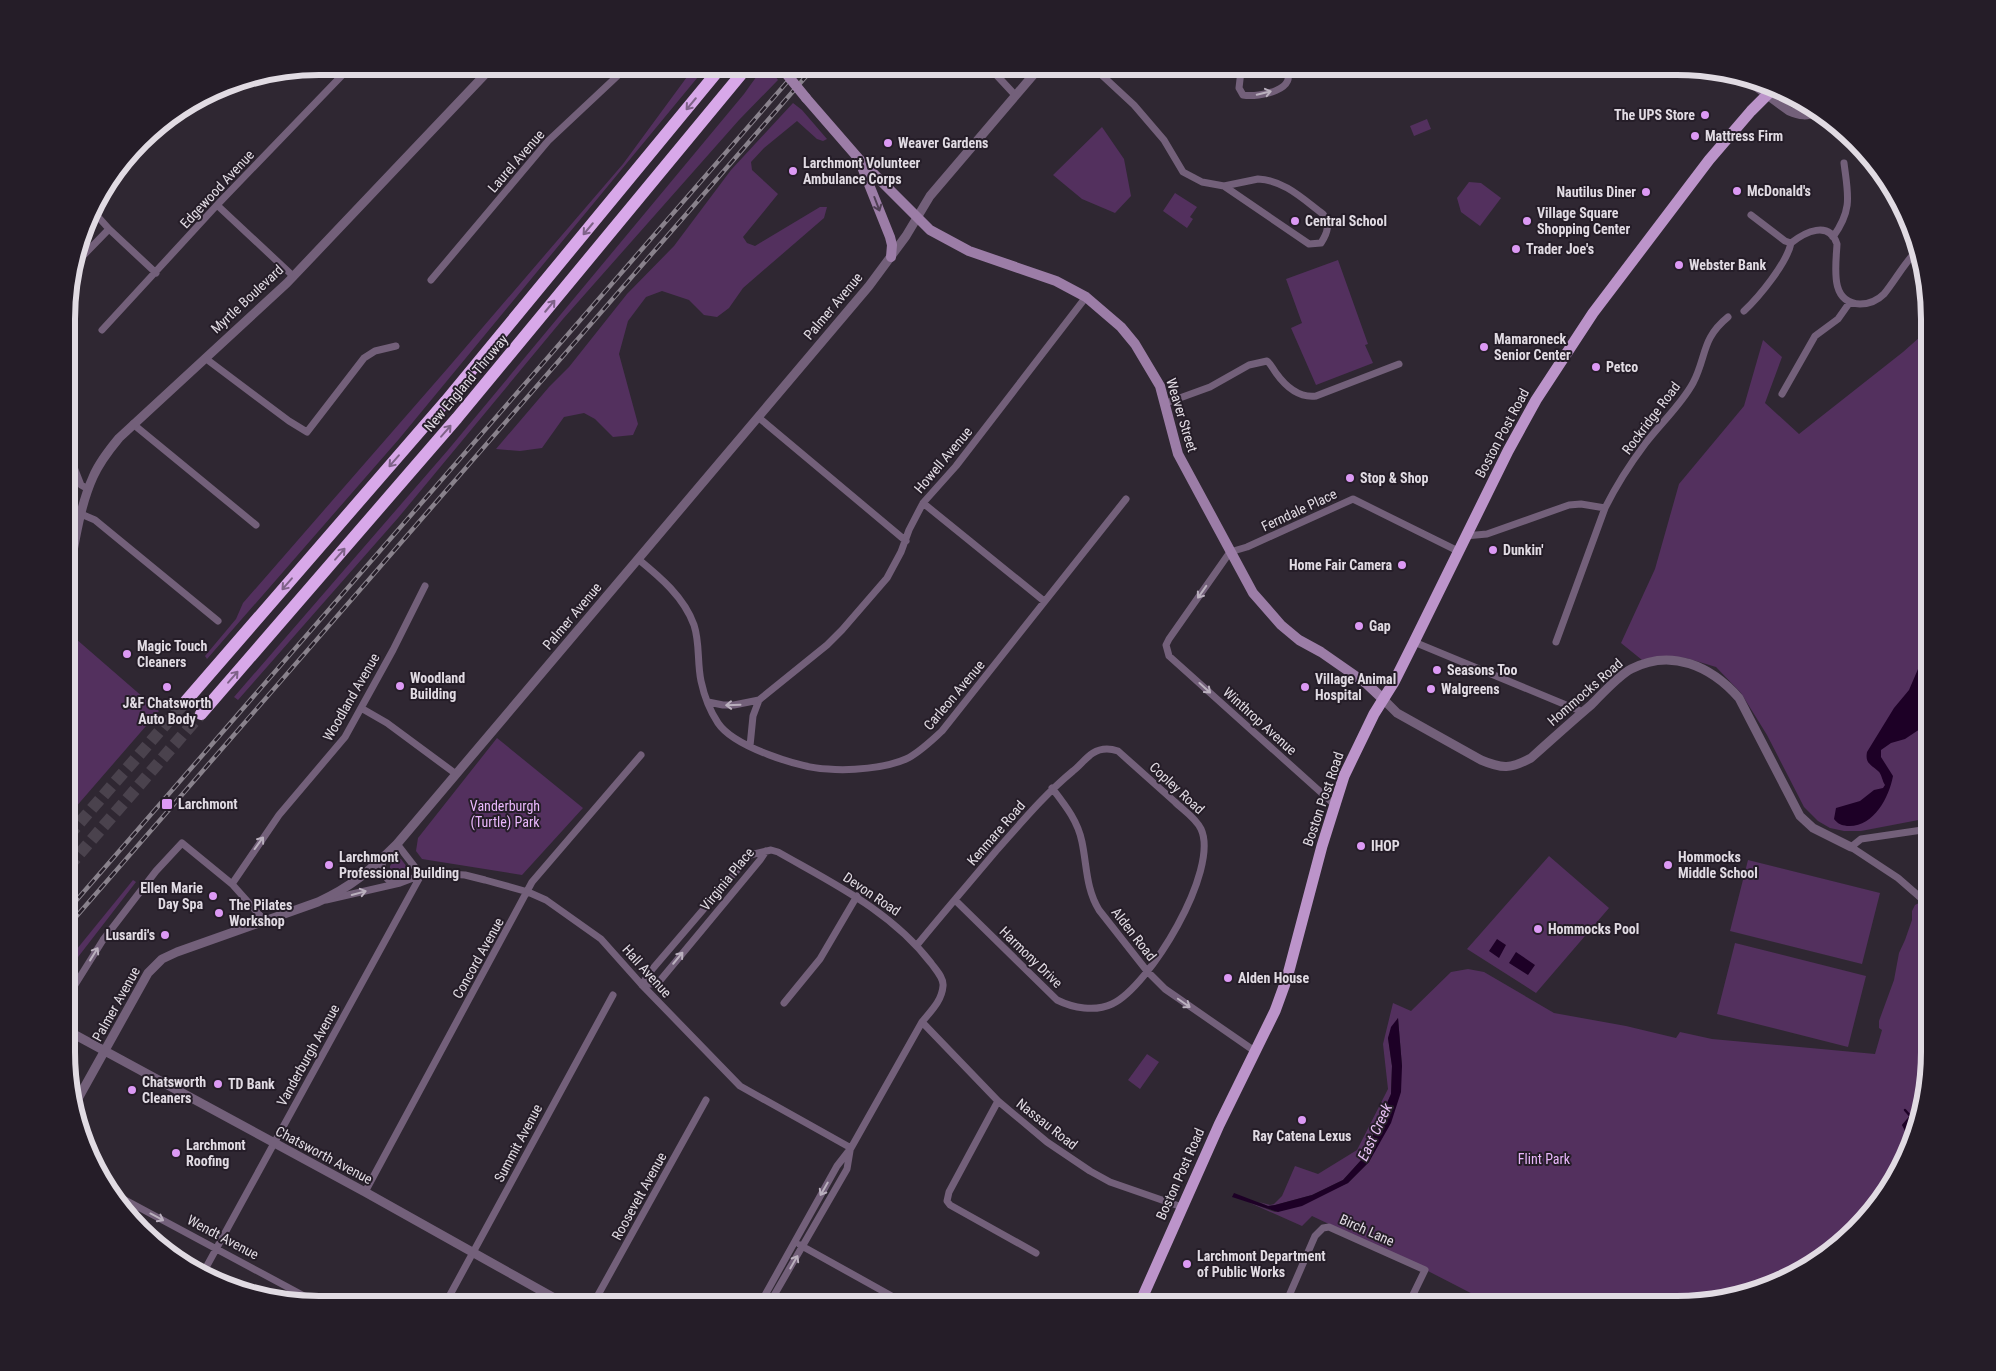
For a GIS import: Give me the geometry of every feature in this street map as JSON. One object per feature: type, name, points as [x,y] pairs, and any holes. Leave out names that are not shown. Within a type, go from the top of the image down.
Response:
[{"type":"highway","name":"New England Thruway","points":[[186,701],[451,395],[715,75]]},
{"type":"highway","name":"New England Thruway","points":[[201,714],[457,418],[741,75]]},
{"type":"main road","name":"Weaver Street","points":[[787,75],[858,159],[930,230],[969,251],[1040,275],[1086,297],[1116,322],[1136,344],[1160,386],[1178,454],[1253,593],[1281,625],[1299,640],[1321,652],[1361,680],[1383,699]]},
{"type":"main road","name":"Boston Post Road","points":[[1143,1296],[1219,1125],[1275,1011],[1288,978],[1335,804],[1348,767],[1370,722],[1414,642],[1522,424],[1575,338],[1709,160],[1769,93]]},
{"type":"main road","points":[[858,159],[890,237],[892,245],[891,256]]},
{"type":"street","name":"Edgewood Avenue","points":[[102,330],[217,205],[342,75]]},
{"type":"street","name":"Myrtle Boulevard","points":[[75,536],[93,477],[108,452],[133,424],[293,276],[483,75]]},
{"type":"street","name":"Laurel Avenue","points":[[431,280],[548,141],[618,75]]},
{"type":"street","points":[[997,75],[1015,95]]},
{"type":"street","name":"Palmer Avenue","points":[[79,1096],[148,973],[162,959],[336,894],[362,877],[397,844],[869,286],[930,196],[1032,75]]},
{"type":"street","points":[[1102,75],[1134,105],[1158,133],[1183,172],[1202,182],[1224,186],[1258,179],[1270,179],[1280,183],[1323,214],[1327,220],[1328,229],[1326,236],[1321,243],[1309,244],[1224,186]]},
{"type":"street","points":[[1239,75],[1239,88],[1243,95],[1250,96],[1281,88],[1287,84],[1288,75]]},
{"type":"street","points":[[1775,96],[1798,115],[1810,115]]},
{"type":"street","points":[[1833,237],[1844,220],[1847,209],[1848,196],[1844,163]]},
{"type":"street","points":[[217,205],[293,276]]},
{"type":"street","points":[[1751,215],[1790,243]]},
{"type":"street","points":[[98,216],[156,273]]},
{"type":"street","points":[[83,256],[109,229]]},
{"type":"street","points":[[1744,311],[1766,287],[1789,251],[1790,243],[1806,232],[1814,230],[1828,232],[1833,237],[1837,244],[1836,282],[1838,291],[1850,302],[1859,304],[1876,301],[1913,255]]},
{"type":"street","name":"Howell Avenue","points":[[708,702],[734,705],[759,700],[805,664],[842,630],[887,578],[923,503],[956,466],[1086,297]]},
{"type":"street","points":[[1782,394],[1815,336],[1838,319],[1850,302]]},
{"type":"street","name":"Rockridge Road","points":[[1556,642],[1605,508],[1623,476],[1645,444],[1692,384],[1710,335],[1728,317]]},
{"type":"street","points":[[205,358],[289,421],[307,432],[364,358],[379,349],[396,346]]},
{"type":"street","points":[[1166,403],[1210,387],[1249,365],[1261,362],[1269,362],[1282,381],[1292,390],[1308,397],[1316,396],[1399,364]]},
{"type":"street","points":[[758,417],[906,541]]},
{"type":"street","points":[[133,424],[256,525]]},
{"type":"street","points":[[75,468],[82,485],[88,490]]},
{"type":"street","name":"Carleon Avenue","points":[[638,559],[674,592],[688,612],[697,640],[701,680],[708,702],[720,726],[739,741],[750,746],[777,757],[827,770],[884,766],[907,759],[942,731],[995,667],[1044,601],[1126,499]]},
{"type":"street","name":"Ferndale Place","points":[[1230,552],[1247,548],[1353,499],[1458,551]]},
{"type":"street","points":[[923,503],[1044,601]]},
{"type":"street","points":[[1465,536],[1487,534],[1568,506],[1581,504],[1605,508]]},
{"type":"street","points":[[81,514],[95,520],[218,621]]},
{"type":"street","name":"Winthrop Avenue","points":[[1230,552],[1169,639],[1166,645],[1169,656],[1335,804]]},
{"type":"street","name":"Woodland Avenue","points":[[232,884],[279,815],[345,737],[426,586]]},
{"type":"street","points":[[1414,642],[1583,712]]},
{"type":"street","name":"Hommocks Road","points":[[1383,699],[1397,712],[1481,760],[1494,765],[1515,767],[1531,758],[1629,670],[1654,661],[1670,660],[1684,662],[1706,670],[1728,686],[1738,698],[1800,816],[1813,828],[1851,847],[1898,878],[1921,898]]},
{"type":"street","points":[[750,746],[752,716],[759,700]]},
{"type":"street","points":[[361,708],[387,723],[456,774]]},
{"type":"street","name":"Kenmare Road","points":[[918,945],[1052,788],[1080,766],[1091,754],[1104,749]]},
{"type":"street","name":"Copley Road","points":[[1104,749],[1118,751],[1189,814],[1201,829],[1204,840],[1204,854],[1194,894],[1176,930],[1148,971]]},
{"type":"street","name":"Concord Avenue","points":[[365,1192],[532,882],[641,755]]},
{"type":"street","name":"Alden Road","points":[[1052,788],[1071,813],[1078,827],[1087,877],[1094,902],[1148,971],[1165,989],[1256,1052]]},
{"type":"street","points":[[1851,847],[1861,839],[1921,830]]},
{"type":"street","points":[[75,985],[108,933],[156,871],[182,843],[232,884],[265,921]]},
{"type":"street","points":[[397,844],[421,875]]},
{"type":"street","name":"Devon Road","points":[[766,851],[778,852],[857,896],[907,934],[918,945],[937,970],[943,985],[937,1004],[922,1022]]},
{"type":"street","name":"Virginia Place","points":[[642,985],[649,973],[750,855],[766,851]]},
{"type":"street","name":"Virginia Place","points":[[642,985],[658,983],[766,851]]},
{"type":"street","points":[[382,860],[382,868],[386,879],[400,884]]},
{"type":"street","name":"Hall Avenue","points":[[318,902],[400,884],[431,873],[485,880],[528,892],[546,900],[601,940],[740,1086],[851,1148]]},
{"type":"street","name":"Vanderburgh Avenue","points":[[206,1268],[421,875]]},
{"type":"street","points":[[784,1003],[820,960],[857,896]]},
{"type":"street","name":"Harmony Drive","points":[[955,900],[1057,1000],[1070,1007],[1088,1008],[1112,1004],[1120,999],[1148,971]]},
{"type":"street","name":"Summit Avenue","points":[[449,1296],[613,995]]},
{"type":"street","points":[[764,1296],[837,1166],[851,1148],[922,1022]]},
{"type":"street","name":"Nassau Road","points":[[922,1022],[998,1101],[1047,1142],[1110,1182],[1182,1207]]},
{"type":"street","name":"Chatsworth Avenue","points":[[75,1035],[365,1192],[551,1296]]},
{"type":"street","name":"Roosevelt Avenue","points":[[597,1296],[706,1100]]},
{"type":"street","points":[[998,1101],[949,1192],[947,1202],[1036,1252]]},
{"type":"street","points":[[775,1296],[847,1169],[851,1148]]},
{"type":"street","name":"Wendt Avenue","points":[[125,1200],[303,1295]]},
{"type":"street","name":"Birch Lane","points":[[1289,1296],[1315,1236],[1323,1228],[1329,1227],[1425,1270],[1412,1296]]},
{"type":"street","points":[[794,1241],[892,1296]]},
{"type":"green space","points":[[688,75],[700,75],[399,439],[207,659],[205,656],[236,619],[243,603],[623,164]]},
{"type":"green space","points":[[758,75],[774,75],[778,80],[739,120],[563,319],[398,518],[238,700],[234,697],[448,450],[744,94]]},
{"type":"green space","points":[[793,103],[802,110],[827,139],[823,141],[817,139],[797,121],[764,148],[751,162],[752,170],[778,194],[743,237],[747,243],[755,246],[820,207],[827,207],[824,218],[743,288],[729,308],[717,317],[704,315],[689,300],[662,291],[646,297],[628,321],[619,354],[638,424],[633,435],[613,437],[595,419],[584,413],[564,417],[542,448],[520,451],[496,449],[549,387],[569,367],[627,294],[674,246],[731,170]]},
{"type":"green space","points":[[1427,119],[1431,129],[1414,136],[1410,126]]},
{"type":"green space","points":[[1102,127],[1124,159],[1131,196],[1115,213],[1082,199],[1053,175]]},
{"type":"green space","points":[[1469,182],[1481,183],[1501,198],[1480,226],[1461,212],[1457,198]]},
{"type":"green space","points":[[1175,193],[1197,207],[1190,217],[1193,219],[1187,228],[1163,211]]},
{"type":"green space","points":[[1338,260],[1368,344],[1365,345],[1373,363],[1316,385],[1291,328],[1302,323],[1286,279]]},
{"type":"green space","points":[[1921,336],[1921,820],[1861,831],[1844,831],[1830,828],[1818,821],[1804,807],[1767,735],[1741,693],[1716,667],[1686,658],[1659,656],[1642,660],[1621,643],[1655,569],[1679,484],[1744,406],[1763,340],[1782,357],[1765,403],[1799,434]]},
{"type":"green space","points":[[75,638],[159,711],[75,808]]},
{"type":"green space","name":"Vanderburgh (Turtle) Park","points":[[497,738],[583,808],[522,875],[422,859],[416,851],[418,838]]},
{"type":"green space","name":"Hommocks Pool","points":[[1549,856],[1609,908],[1536,993],[1467,949]]},
{"type":"green space","points":[[396,858],[401,859],[410,871],[407,875],[392,876],[390,866]]},
{"type":"green space","points":[[1748,860],[1880,893],[1862,964],[1730,931]]},
{"type":"green space","points":[[133,880],[136,882],[75,961],[75,951]]},
{"type":"green space","name":"Flint Park","points":[[1919,903],[1921,905],[1921,1052],[1919,1084],[1914,1111],[1902,1125],[1907,1134],[1888,1174],[1860,1213],[1825,1246],[1785,1271],[1740,1288],[1709,1294],[1677,1296],[1477,1296],[1312,1216],[1302,1226],[1248,1202],[1275,1212],[1287,1209],[1348,1183],[1369,1162],[1402,1066],[1398,1018],[1388,1038],[1392,1066],[1391,1094],[1363,1158],[1343,1180],[1312,1195],[1268,1206],[1259,1202],[1270,1205],[1274,1204],[1282,1196],[1295,1166],[1318,1174],[1357,1150],[1388,1089],[1383,1044],[1393,1003],[1411,1011],[1451,972],[1468,969],[1484,972],[1554,1013],[1626,1026],[1676,1038],[1680,1032],[1712,1039],[1875,1054],[1882,1030],[1879,1028],[1879,1021],[1894,980],[1899,953],[1912,920],[1912,911],[1915,905]]},
{"type":"green space","points":[[1735,943],[1866,976],[1848,1047],[1717,1014]]},
{"type":"green space","points":[[1147,1054],[1159,1062],[1140,1089],[1128,1080]]},
{"type":"water","points":[[1921,668],[1921,728],[1905,739],[1891,743],[1881,750],[1881,757],[1893,776],[1884,802],[1872,817],[1865,822],[1847,826],[1840,824],[1834,819],[1836,808],[1860,801],[1874,790],[1883,788],[1885,785],[1879,772],[1867,761],[1867,752],[1894,708],[1909,690],[1918,669]]},
{"type":"water","points":[[1497,939],[1506,945],[1499,958],[1489,951]]},
{"type":"water","points":[[1516,952],[1535,965],[1528,975],[1509,963]]},
{"type":"water","points":[[1398,1018],[1402,1066],[1401,1092],[1391,1123],[1369,1162],[1348,1183],[1302,1206],[1278,1212],[1232,1197],[1234,1193],[1268,1206],[1275,1205],[1312,1195],[1343,1180],[1363,1158],[1391,1094],[1392,1066],[1388,1038],[1391,1027]]},
{"type":"water","points":[[1914,1111],[1907,1134],[1902,1125]]},
{"type":"waterway","name":"East Creek","points":[[1905,1110],[1912,1118]]},
{"type":"tunnel","points":[[75,828],[186,701]]},
{"type":"tunnel","points":[[75,859],[201,714]]},
{"type":"railway","points":[[75,902],[793,75]]},
{"type":"railway","points":[[75,918],[807,75]]},
{"type":"place","name":"The UPS Store","points":[[1705,115]]},
{"type":"place","name":"Mattress Firm","points":[[1695,136]]},
{"type":"place","name":"Weaver Gardens","points":[[888,143]]},
{"type":"place","name":"Larchmont Volunteer Ambulance Corps","points":[[793,171]]},
{"type":"place","name":"McDonald's","points":[[1737,191]]},
{"type":"place","name":"Nautilus Diner","points":[[1646,192]]},
{"type":"place","name":"Central School","points":[[1295,221]]},
{"type":"place","name":"Village Square Shopping Center","points":[[1527,221]]},
{"type":"place","name":"Trader Joe's","points":[[1516,249]]},
{"type":"place","name":"Webster Bank","points":[[1679,265]]},
{"type":"place","name":"Mamaroneck Senior Center","points":[[1484,347]]},
{"type":"place","name":"Petco","points":[[1596,367]]},
{"type":"place","name":"Stop & Shop","points":[[1350,478]]},
{"type":"place","name":"Dunkin'","points":[[1493,550]]},
{"type":"place","name":"Home Fair Camera","points":[[1402,565]]},
{"type":"place","name":"Gap","points":[[1359,626]]},
{"type":"place","name":"Magic Touch Cleaners","points":[[127,654]]},
{"type":"place","name":"Seasons Too","points":[[1437,670]]},
{"type":"place","name":"Woodland Building","points":[[400,686]]},
{"type":"place","name":"J&F Chatsworth Auto Body","points":[[167,687]]},
{"type":"place","name":"Village Animal Hospital","points":[[1305,687]]},
{"type":"place","name":"Walgreens","points":[[1431,689]]},
{"type":"place","name":"Larchmont","points":[[167,804]]},
{"type":"place","name":"IHOP","points":[[1361,846]]},
{"type":"place","name":"Larchmont Professional Building","points":[[329,865]]},
{"type":"place","name":"Hommocks Middle School","points":[[1668,865]]},
{"type":"place","name":"Ellen Marie Day Spa","points":[[213,896]]},
{"type":"place","name":"The Pilates Workshop","points":[[219,913]]},
{"type":"place","name":"Hommocks Pool","points":[[1538,929]]},
{"type":"place","name":"Lusardi's","points":[[165,935]]},
{"type":"place","name":"Alden House","points":[[1228,978]]},
{"type":"place","name":"TD Bank","points":[[218,1084]]},
{"type":"place","name":"Chatsworth Cleaners","points":[[132,1090]]},
{"type":"place","name":"Ray Catena Lexus","points":[[1302,1120]]},
{"type":"place","name":"Larchmont Roofing","points":[[176,1153]]},
{"type":"place","name":"Larchmont Department of Public Works","points":[[1187,1264]]}]
